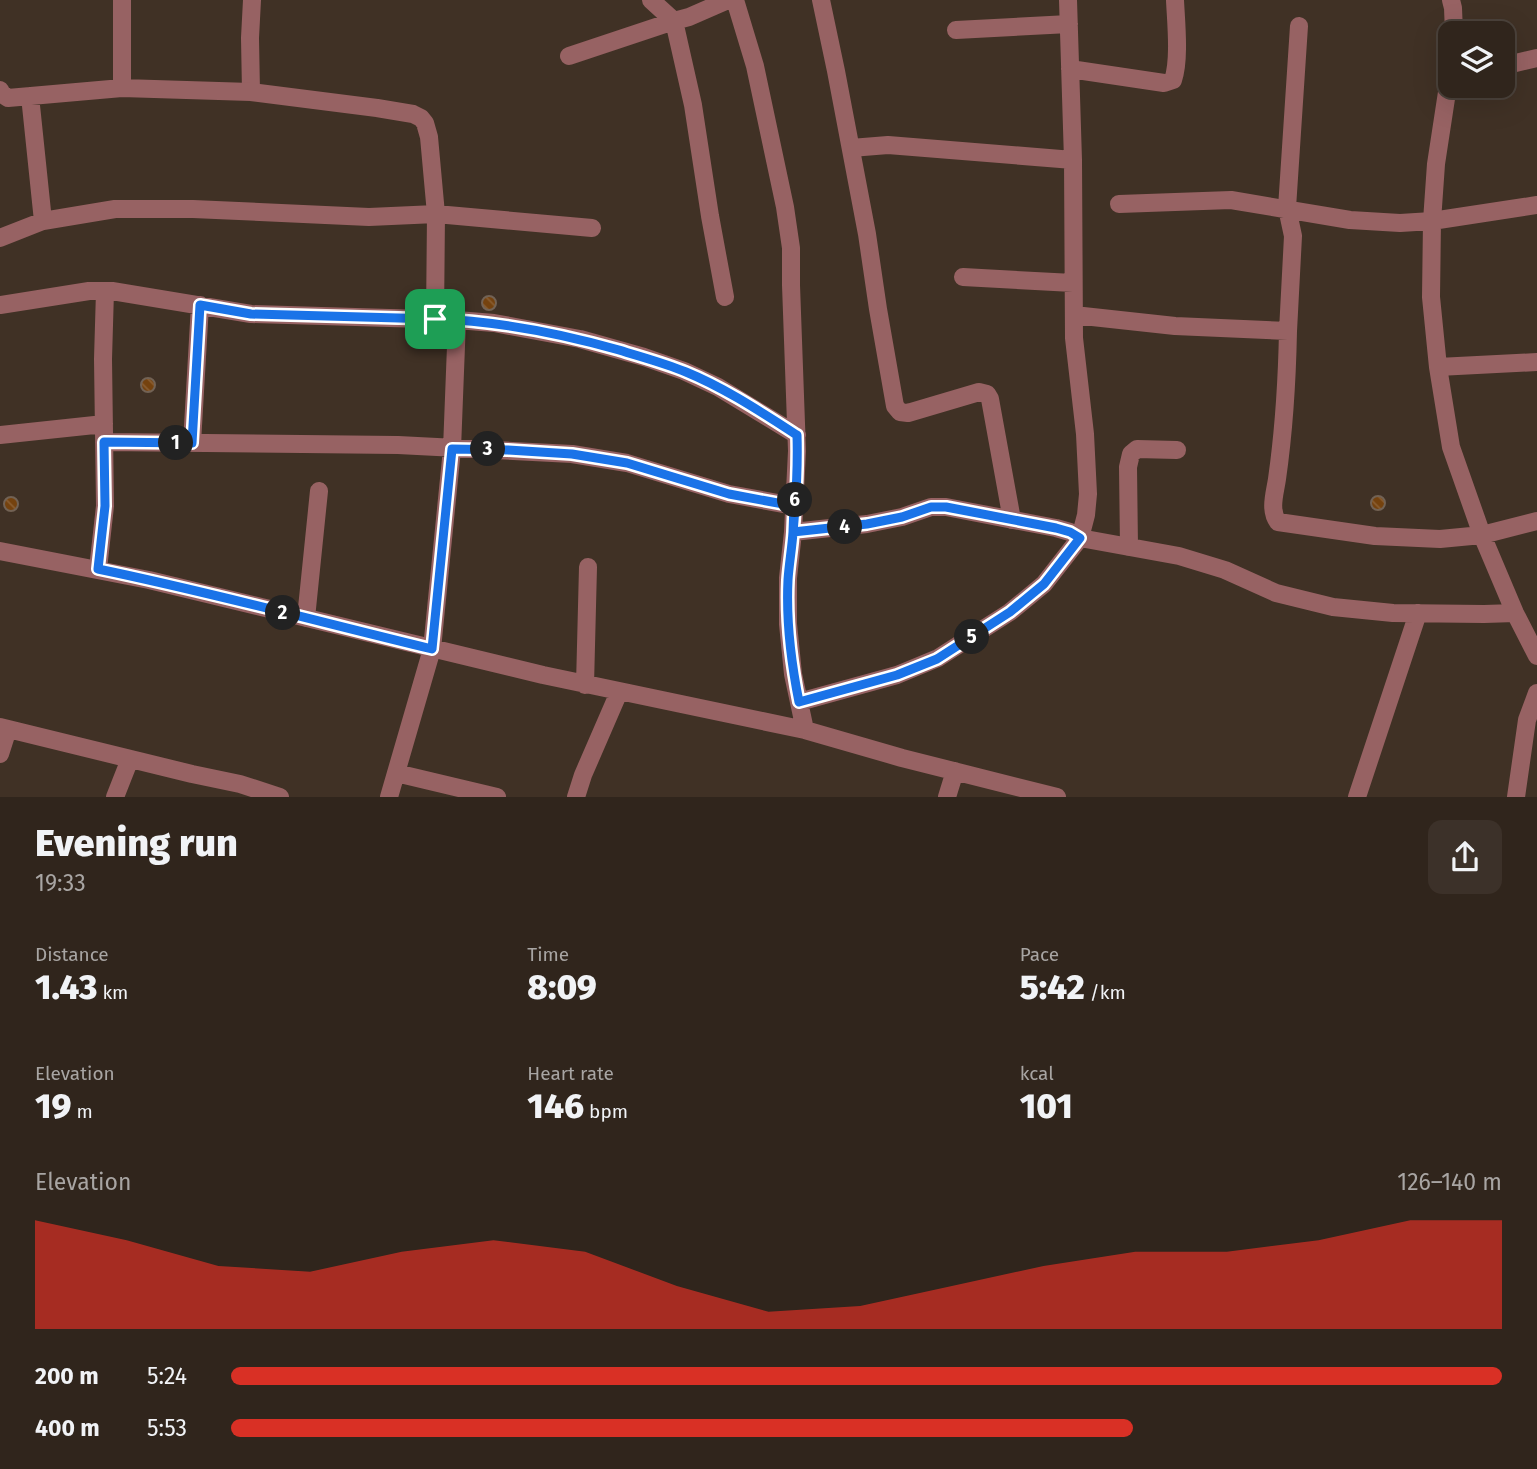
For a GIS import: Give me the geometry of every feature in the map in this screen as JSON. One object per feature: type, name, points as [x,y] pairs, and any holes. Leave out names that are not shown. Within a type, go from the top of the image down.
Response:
[{"type":"street","points":[[122,0],[122,88]]},
{"type":"street","points":[[251,92],[252,0]]},
{"type":"street","points":[[651,0],[674,21],[693,105],[726,297]]},
{"type":"street","points":[[569,56],[689,18],[728,0]]},
{"type":"street","points":[[735,0],[755,66],[791,248],[790,285],[797,435],[793,532],[788,578],[788,624],[793,674],[805,730]]},
{"type":"street","points":[[821,0],[867,234],[895,406],[900,412],[908,413],[979,392],[987,394],[1012,520]]},
{"type":"street","points":[[799,702],[897,675],[937,659],[1010,612],[1044,584],[1080,538],[1088,495],[1074,315],[1068,0]]},
{"type":"street","points":[[1070,69],[1164,83],[1173,80],[1175,0]]},
{"type":"street","points":[[1451,0],[1453,21]]},
{"type":"street","points":[[956,30],[1069,24]]},
{"type":"street","points":[[1299,26],[1287,208],[1293,236],[1287,384],[1283,440],[1273,505],[1276,520],[1281,523],[1375,536],[1440,539],[1482,536],[1537,521]]},
{"type":"street","points":[[1515,63],[1537,58]]},
{"type":"street","points":[[0,90],[8,98],[122,88],[251,92],[377,108],[413,114],[421,118],[428,129],[436,214],[435,319]]},
{"type":"street","points":[[30,96],[43,221]]},
{"type":"street","points":[[1446,98],[1436,164],[1431,297],[1438,367],[1451,447],[1482,536],[1537,656]]},
{"type":"street","points":[[850,148],[888,145],[1073,160]]},
{"type":"street","points":[[1119,204],[1231,200],[1350,220],[1400,223],[1432,221],[1537,205]]},
{"type":"street","points":[[0,238],[43,221],[115,209],[193,209],[369,217],[436,214],[592,228]]},
{"type":"street","points":[[963,277],[1073,283]]},
{"type":"street","points":[[0,305],[89,291],[105,291],[251,314],[494,323],[580,339],[684,371],[718,387],[797,435]]},
{"type":"street","points":[[98,569],[105,506],[105,291]]},
{"type":"street","points":[[192,443],[200,305]]},
{"type":"street","points":[[1074,315],[1175,326],[1288,331]]},
{"type":"street","points":[[389,797],[432,649],[452,449],[457,320]]},
{"type":"street","points":[[1438,367],[1537,362]]},
{"type":"street","points":[[0,435],[104,433],[192,443],[398,445],[572,454],[627,463],[729,494],[794,506]]},
{"type":"street","points":[[1129,547],[1128,467],[1131,454],[1137,449],[1177,450]]},
{"type":"street","points":[[306,618],[320,491]]},
{"type":"street","points":[[793,532],[867,524],[902,517],[931,507],[946,507],[1056,528],[1080,538],[1179,556],[1225,570],[1276,593],[1333,607],[1393,613],[1515,613]]},
{"type":"street","points":[[0,551],[202,591],[585,685],[805,730],[1057,797]]},
{"type":"street","points":[[585,685],[588,567]]},
{"type":"street","points":[[1357,797],[1418,613]]},
{"type":"street","points":[[576,797],[619,692]]},
{"type":"street","points":[[1516,797],[1527,720],[1537,693]]},
{"type":"street","points":[[0,754],[4,728],[192,775],[237,791],[281,797]]},
{"type":"street","points":[[115,797],[130,759]]},
{"type":"street","points":[[947,797],[955,771]]},
{"type":"street","points":[[396,773],[497,797]]},
{"type":"building","points":[[486,296],[492,296],[496,303],[492,310],[486,310],[482,306],[482,300]]},
{"type":"building","points":[[145,378],[151,378],[155,385],[151,392],[145,392],[141,388],[141,382]]},
{"type":"building","points":[[1375,496],[1381,496],[1385,503],[1381,510],[1375,510],[1371,506],[1371,500]]},
{"type":"building","points":[[8,497],[14,497],[18,504],[14,511],[8,511],[4,507],[4,501]]},
{"type":"route","points":[[435,319],[251,314],[200,305],[192,443],[104,442],[105,506],[98,569],[202,591],[432,649],[452,449],[572,454],[627,463],[729,494],[794,506],[793,532],[867,524],[902,517],[931,507],[946,507],[1056,528],[1080,538],[1044,584],[1010,612],[937,659],[897,675],[799,702],[788,624],[788,578],[793,532],[797,435],[718,387],[644,357],[535,330],[494,323],[435,319]]}]
